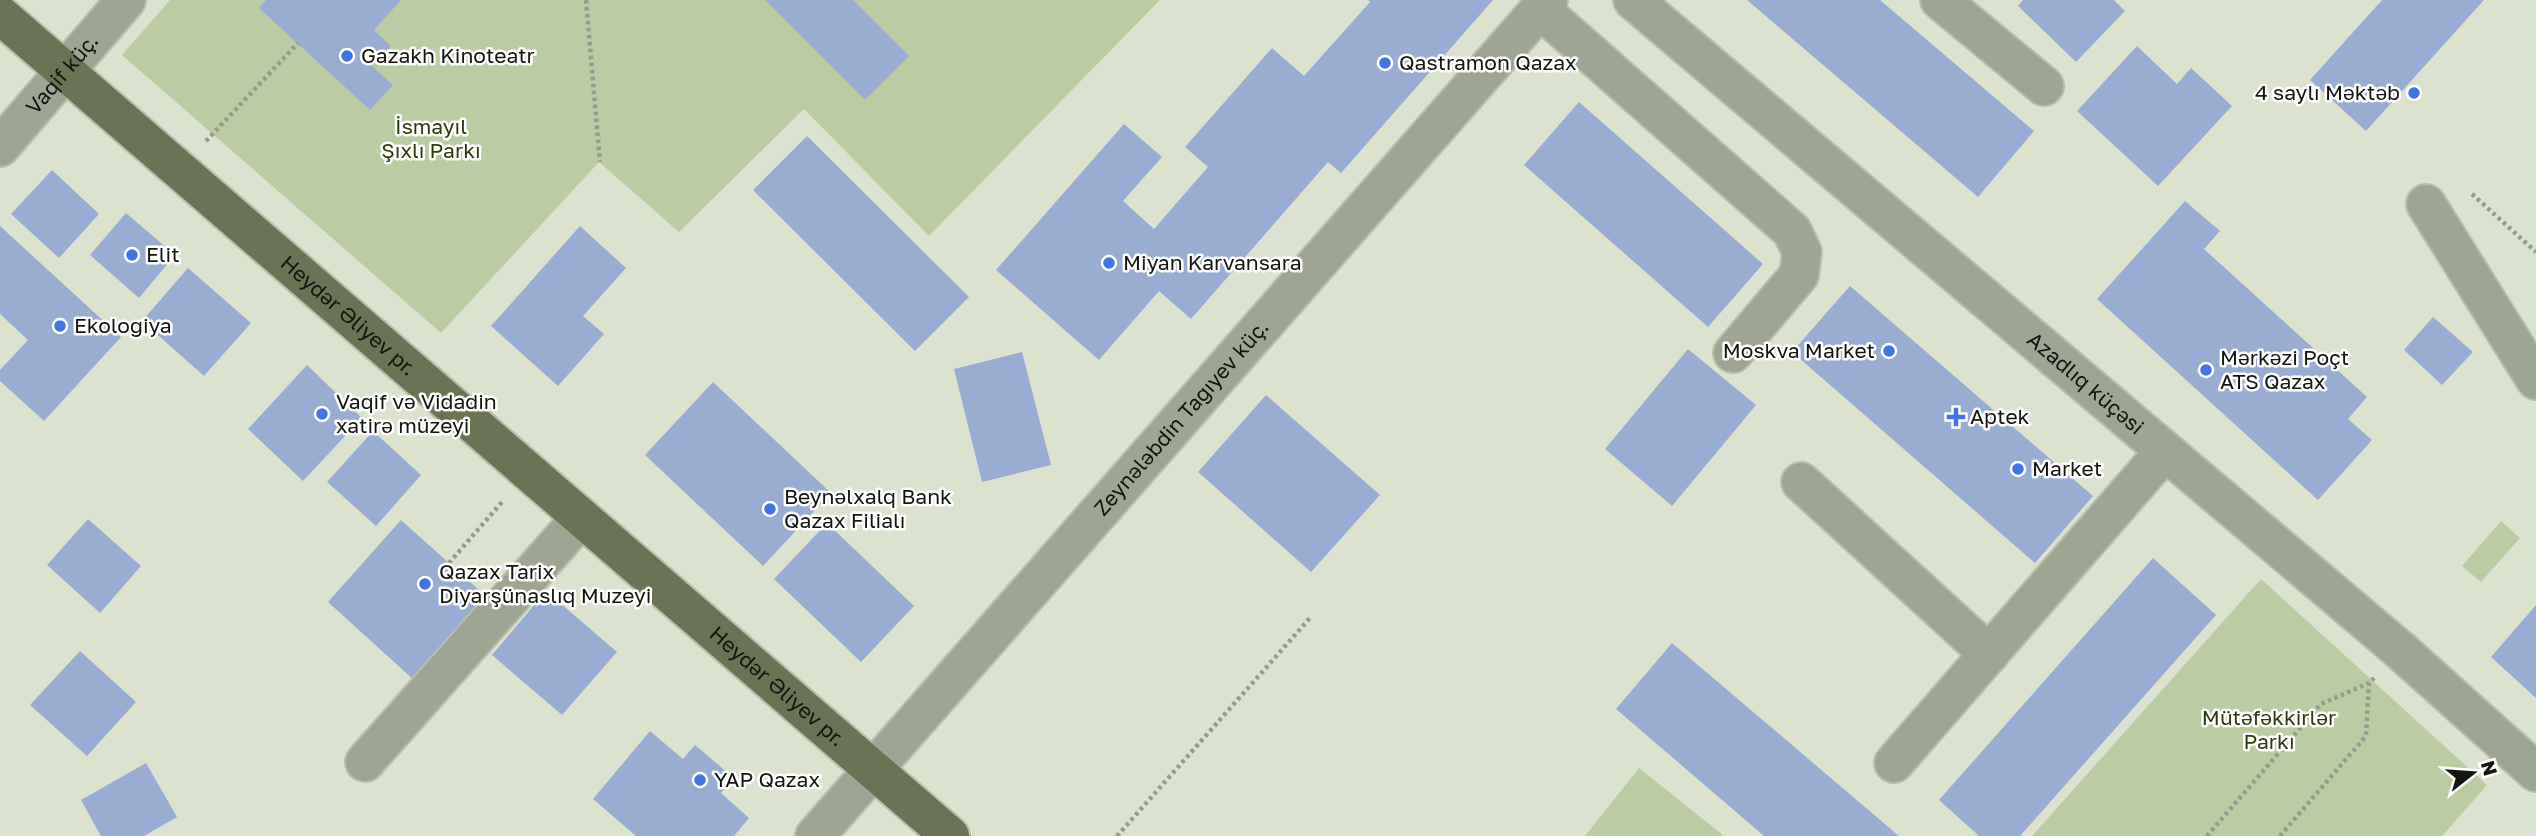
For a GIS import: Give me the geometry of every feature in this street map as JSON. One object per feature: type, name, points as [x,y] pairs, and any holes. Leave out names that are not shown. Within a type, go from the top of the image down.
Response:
[{"type":"main road","name":"Heydər Əliyev pr.","points":[[0,15],[950,836]]},
{"type":"street","name":"Vaqif küç.","points":[[0,147],[126,0]]},
{"type":"street","name":"Azadlıq küçəsi","points":[[1633,0],[2400,650],[2536,772]]},
{"type":"street","points":[[1940,0],[2044,86]]},
{"type":"street","points":[[1544,4],[1792,231],[1802,252],[1799,275],[1733,353]]},
{"type":"street","name":"Zeynələbdin Tağıyev küç.","points":[[815,836],[1544,4]]},
{"type":"street","points":[[2426,204],[2536,380]]},
{"type":"street","points":[[1895,763],[2165,451]]},
{"type":"street","points":[[1801,482],[1989,654]]},
{"type":"street","points":[[365,762],[581,518]]},
{"type":"path","points":[[586,0],[600,162]]},
{"type":"path","points":[[179,169],[298,43]]},
{"type":"path","points":[[2472,194],[2536,252]]},
{"type":"path","points":[[449,564],[527,472]]},
{"type":"path","points":[[1117,836],[1310,618]]},
{"type":"path","points":[[2207,836],[2321,704],[2369,683],[2365,736],[2280,836]]},
{"type":"green space","name":"İsmayıl Şıxlı Parkı","points":[[170,0],[1160,0],[929,236],[804,109],[679,232],[599,162],[441,333],[122,55]]},
{"type":"green space","points":[[2501,521],[2520,538],[2481,582],[2462,566]]},
{"type":"green space","name":"Mütəfəkkirlər Parkı","points":[[2261,579],[2487,785],[2442,836],[2032,836]]},
{"type":"green space","points":[[1639,768],[1724,836],[1585,836]]},
{"type":"building","name":"Gazakh Kinoteatr","points":[[266,0],[401,0],[374,30],[391,46],[372,66],[393,85],[370,110],[259,8]]},
{"type":"building","points":[[765,0],[853,0],[909,56],[865,100]]},
{"type":"building","points":[[1368,0],[1493,0],[1341,173],[1328,162],[1191,319],[1159,291],[1099,360],[996,270],[1124,124],[1162,157],[1123,201],[1154,229],[1208,167],[1185,147],[1272,48],[1304,76],[1370,2]]},
{"type":"building","points":[[1747,0],[1880,0],[2034,131],[1978,197]]},
{"type":"building","points":[[2023,0],[2114,0],[2125,11],[2076,62],[2018,6]]},
{"type":"building","points":[[2382,0],[2484,0],[2366,131],[2310,80]]},
{"type":"building","points":[[2137,46],[2177,84],[2191,68],[2232,106],[2158,186],[2077,111]]},
{"type":"building","points":[[1579,102],[1763,264],[1708,327],[1524,165]]},
{"type":"building","points":[[807,136],[969,297],[915,351],[753,190]]},
{"type":"building","points":[[52,170],[99,214],[59,258],[11,214]]},
{"type":"building","points":[[2185,201],[2220,231],[2204,249],[2367,397],[2348,419],[2372,440],[2318,500],[2097,299]]},
{"type":"building","name":"Elit","points":[[126,213],[175,255],[139,298],[90,255]]},
{"type":"building","name":"Ekologiya","points":[[0,226],[121,337],[44,421],[0,381],[0,370],[28,340],[0,314]]},
{"type":"building","points":[[580,226],[626,268],[583,316],[604,334],[558,386],[491,326]]},
{"type":"building","points":[[188,268],[251,323],[204,376],[142,321]]},
{"type":"building","points":[[1850,286],[2093,496],[2035,563],[1792,352]]},
{"type":"building","points":[[2433,317],[2473,352],[2442,385],[2404,350]]},
{"type":"building","points":[[1688,349],[1756,405],[1672,506],[1605,449]]},
{"type":"building","points":[[1022,352],[1051,465],[982,482],[954,369]]},
{"type":"building","points":[[307,365],[362,418],[303,481],[248,429]]},
{"type":"building","points":[[713,382],[831,493],[763,566],[645,455]]},
{"type":"building","points":[[1266,395],[1380,495],[1311,572],[1198,472]]},
{"type":"building","points":[[373,431],[421,475],[376,526],[327,482]]},
{"type":"building","points":[[88,519],[141,566],[100,613],[47,565]]},
{"type":"building","points":[[401,520],[489,599],[415,681],[328,602]]},
{"type":"building","points":[[827,523],[914,606],[861,662],[774,579]]},
{"type":"building","points":[[2153,558],[2216,615],[2020,836],[1979,836],[1939,800]]},
{"type":"building","points":[[546,591],[617,652],[562,715],[492,655]]},
{"type":"building","points":[[2536,605],[2536,698],[2491,657]]},
{"type":"building","points":[[1672,643],[1899,836],[1764,836],[1616,709]]},
{"type":"building","points":[[80,651],[136,702],[87,756],[30,705]]},
{"type":"building","points":[[650,731],[683,759],[695,745],[734,778],[721,793],[749,818],[734,836],[636,836],[593,799]]},
{"type":"building","points":[[146,763],[177,817],[144,836],[101,836],[81,800]]},
{"type":"place","name":"Gazakh Kinoteatr","points":[[347,56]]},
{"type":"place","name":"Qastramon Qazax","points":[[1385,63]]},
{"type":"place","name":"4 saylı Məktəb","points":[[2414,93]]},
{"type":"place","name":"Elit","points":[[132,255]]},
{"type":"place","name":"Miyan Karvansara","points":[[1109,263]]},
{"type":"place","name":"Ekologiya","points":[[60,326]]},
{"type":"place","name":"Moskva Market","points":[[1889,351]]},
{"type":"place","name":"Mərkəzi Poçt ATS Qazax","points":[[2206,370]]},
{"type":"place","name":"Vaqif və Vidadin xatirə müzeyi","points":[[322,414]]},
{"type":"place","name":"Aptek","points":[[1956,417]]},
{"type":"place","name":"Market","points":[[2018,469]]},
{"type":"place","name":"Beynəlxalq Bank Qazax Filialı","points":[[770,509]]},
{"type":"place","name":"Qazax Tarix Diyarşünaslıq Muzeyi","points":[[425,584]]},
{"type":"place","name":"YAP Qazax","points":[[700,780]]}]
